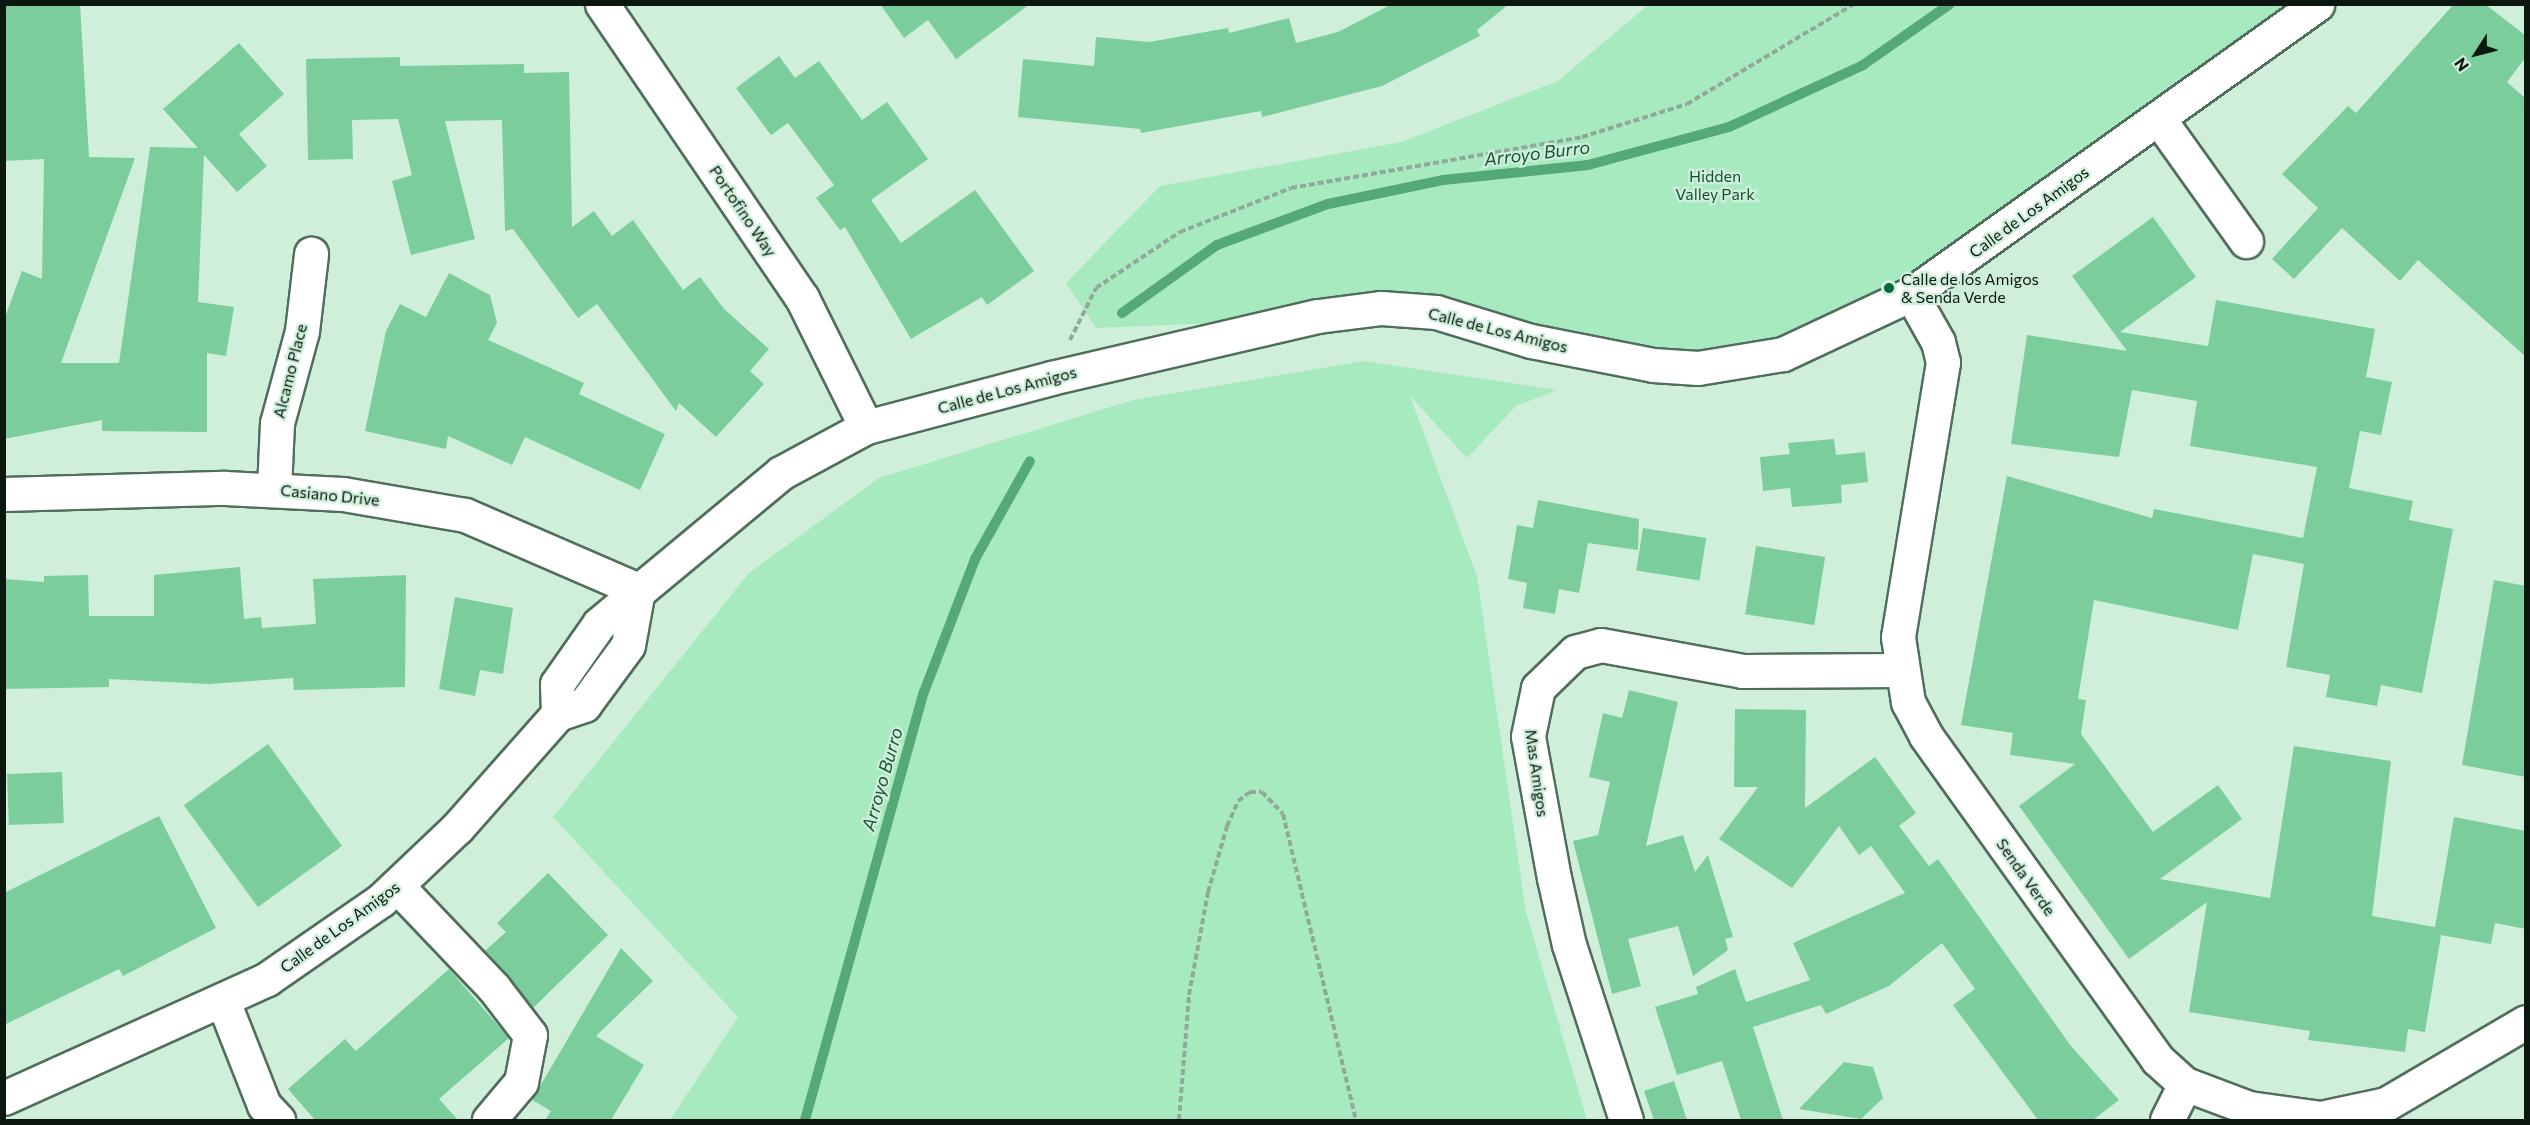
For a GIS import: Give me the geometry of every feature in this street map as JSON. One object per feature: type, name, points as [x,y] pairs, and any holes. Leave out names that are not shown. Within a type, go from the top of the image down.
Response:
[{"type":"street","name":"Portofino Way","points":[[602,4],[802,298],[866,427]]},
{"type":"street","name":"Calle de Los Amigos","points":[[4,1098],[223,1001],[308,954],[397,886],[457,828],[558,714],[584,705],[628,645],[638,590],[781,473],[866,427],[1051,378],[1318,316],[1381,308],[1436,312],[1531,341],[1653,365],[1743,363],[1838,333],[1911,294],[2317,4]]},
{"type":"street","points":[[2159,119],[2246,241]]},
{"type":"street","name":"Alcamo Place","points":[[274,489],[277,423],[302,331],[311,254]]},
{"type":"street","name":"Senda Verde","points":[[1911,294],[1938,342],[1942,379],[1898,637],[1900,670],[1926,736],[2130,1025],[2186,1084],[2266,1112],[2346,1115],[2418,1088],[2526,1022]]},
{"type":"street","name":"Casiano Drive","points":[[4,494],[274,489],[343,494],[465,514],[638,590]]},
{"type":"street","name":"Mas Amigos","points":[[1626,1120],[1569,945],[1554,878],[1528,736],[1538,688],[1575,652],[1600,645],[1742,671],[1900,670]]},
{"type":"street","points":[[397,886],[530,1035],[521,1082],[489,1120]]},
{"type":"street","points":[[223,1001],[264,1105],[278,1120]]},
{"type":"street","points":[[2167,1120],[2186,1084]]},
{"type":"path","points":[[1051,378],[1096,288],[1180,232],[1292,188],[1582,137],[1687,104],[1854,4]]},
{"type":"path","points":[[1179,1120],[1189,995],[1208,892],[1227,826],[1238,801],[1250,792],[1262,792],[1282,814],[1356,1120]]},
{"type":"green space","name":"Hidden Valley Park","points":[[1648,5],[2317,5],[1982,247],[1743,363],[1436,314],[1096,328],[1066,283],[1160,186],[1401,142],[1558,81]]},
{"type":"green space","points":[[1364,361],[1557,390],[1516,406],[1467,458],[1410,396],[1477,576],[1526,912],[1587,1120],[670,1120],[738,1017],[553,817],[749,573],[879,478],[1133,400]]},
{"type":"building","points":[[4,4],[80,4],[89,157],[135,158],[61,363],[119,363],[150,147],[198,148],[163,109],[239,43],[284,94],[239,134],[267,166],[237,192],[204,155],[198,302],[234,307],[226,356],[207,353],[207,432],[102,431],[102,420],[4,439],[4,320],[22,271],[42,279],[44,159],[4,161]]},
{"type":"building","points":[[880,4],[1030,4],[956,59],[928,20],[904,38]]},
{"type":"building","points":[[1392,4],[1509,4],[1477,30],[1480,36],[1382,86],[1262,117],[1261,111],[1141,133],[1140,129],[1018,117],[1023,59],[1094,66],[1096,37],[1149,42],[1228,28],[1229,33],[1289,18],[1296,43],[1338,32]]},
{"type":"building","points":[[2454,4],[2485,4],[2526,36],[2526,57],[2507,82],[2526,99],[2526,357],[2418,260],[2400,281],[2342,228],[2294,279],[2272,259],[2318,208],[2282,174],[2348,106],[2356,113]]},
{"type":"building","points":[[779,56],[795,78],[819,61],[862,120],[887,102],[928,159],[871,200],[901,243],[975,190],[1034,271],[987,305],[982,297],[911,339],[845,227],[840,230],[816,198],[834,185],[788,123],[771,135],[736,88]]},
{"type":"building","points":[[400,57],[400,66],[524,64],[524,73],[569,72],[572,227],[594,211],[612,236],[633,220],[683,290],[700,277],[724,309],[769,349],[750,371],[764,384],[716,437],[679,403],[676,411],[597,304],[578,318],[513,229],[505,231],[502,120],[445,121],[475,239],[411,255],[392,181],[412,175],[398,119],[352,120],[353,159],[308,160],[306,59]]},
{"type":"building","points":[[2153,217],[2196,277],[2120,332],[2208,346],[2216,300],[2375,329],[2366,377],[2392,382],[2381,435],[2360,431],[2349,488],[2413,501],[2409,520],[2453,529],[2422,693],[2381,685],[2377,706],[2326,697],[2330,675],[2286,667],[2304,564],[2253,554],[2238,630],[2094,600],[2078,699],[2086,700],[2081,734],[2153,832],[2218,785],[2242,819],[2160,879],[2270,898],[2294,746],[2391,761],[2372,916],[2435,927],[2454,817],[2526,831],[2526,929],[2495,923],[2491,944],[2441,935],[2425,1032],[2408,1029],[2405,1052],[2308,1040],[2310,1031],[2189,1012],[2207,902],[2129,959],[2019,806],[2075,764],[2010,755],[2013,733],[1961,725],[2007,476],[2152,518],[2154,509],[2303,538],[2317,467],[2190,446],[2197,401],[2132,390],[2119,457],[2011,444],[2027,335],[2127,351],[2072,276]]},
{"type":"building","points":[[449,273],[490,295],[497,323],[488,340],[584,383],[579,394],[665,434],[640,490],[525,437],[512,465],[448,436],[446,449],[365,431],[386,331],[400,304],[426,317]]},
{"type":"building","points":[[1834,439],[1836,455],[1865,452],[1868,482],[1841,485],[1842,503],[1792,507],[1790,488],[1763,491],[1760,457],[1790,454],[1788,443]]},
{"type":"building","points":[[1538,500],[1639,519],[1638,550],[1588,543],[1579,593],[1559,589],[1555,614],[1523,608],[1527,583],[1508,579],[1517,525],[1533,528]]},
{"type":"building","points":[[1643,528],[1706,538],[1699,580],[1636,570]]},
{"type":"building","points":[[1756,546],[1825,557],[1814,625],[1745,614]]},
{"type":"building","points":[[240,567],[244,619],[261,617],[262,628],[316,624],[313,579],[406,575],[405,687],[294,690],[293,678],[209,684],[109,679],[109,687],[4,689],[4,579],[44,582],[44,576],[88,575],[89,616],[154,616],[154,575]]},
{"type":"building","points":[[2494,580],[2526,586],[2526,777],[2462,765]]},
{"type":"building","points":[[455,597],[513,608],[503,674],[480,670],[475,696],[439,689]]},
{"type":"building","points":[[1629,690],[1678,702],[1646,846],[1683,835],[1695,872],[1708,855],[1733,937],[1725,939],[1728,950],[1693,976],[1678,926],[1628,939],[1641,986],[1612,994],[1573,841],[1598,835],[1610,782],[1589,777],[1603,713],[1622,718]]},
{"type":"building","points":[[1735,709],[1806,710],[1805,808],[1875,757],[1916,813],[1899,826],[1929,866],[1938,859],[2071,1046],[2119,1100],[2093,1120],[2038,1120],[1953,1005],[1975,989],[1942,943],[1889,986],[1826,1014],[1821,1005],[1753,1027],[1783,1120],[1741,1120],[1722,1061],[1677,1075],[1655,1007],[1698,994],[1696,987],[1735,969],[1746,1002],[1810,980],[1793,943],[1905,893],[1871,846],[1859,855],[1839,826],[1792,888],[1719,839],[1758,787],[1734,787]]},
{"type":"building","points":[[268,744],[342,846],[258,907],[184,805]]},
{"type":"building","points":[[62,772],[64,823],[9,825],[7,774]]},
{"type":"building","points":[[159,816],[216,928],[123,976],[119,969],[4,1025],[4,893]]},
{"type":"building","points":[[548,873],[608,935],[533,1008],[485,951],[506,932],[497,923]]},
{"type":"building","points":[[621,948],[653,981],[596,1036],[644,1065],[611,1120],[545,1120],[551,1111],[532,1100]]},
{"type":"building","points":[[449,969],[509,1038],[439,1099],[458,1120],[315,1120],[288,1089],[345,1039],[356,1051]]},
{"type":"building","points":[[1844,1062],[1873,1067],[1883,1098],[1861,1119],[1799,1109]]},
{"type":"building","points":[[1674,1081],[1687,1120],[1654,1120],[1644,1091]]},
{"type":"waterway","name":"Arroyo Burro","points":[[1122,313],[1217,245],[1328,204],[1443,180],[1588,165],[1729,127],[1863,65],[1950,4]]},
{"type":"waterway","name":"Arroyo Burro","points":[[805,1120],[924,692],[975,559],[1030,461]]},
{"type":"place","name":"Calle de los Amigos & Senda Verde","points":[[1889,288]]}]
